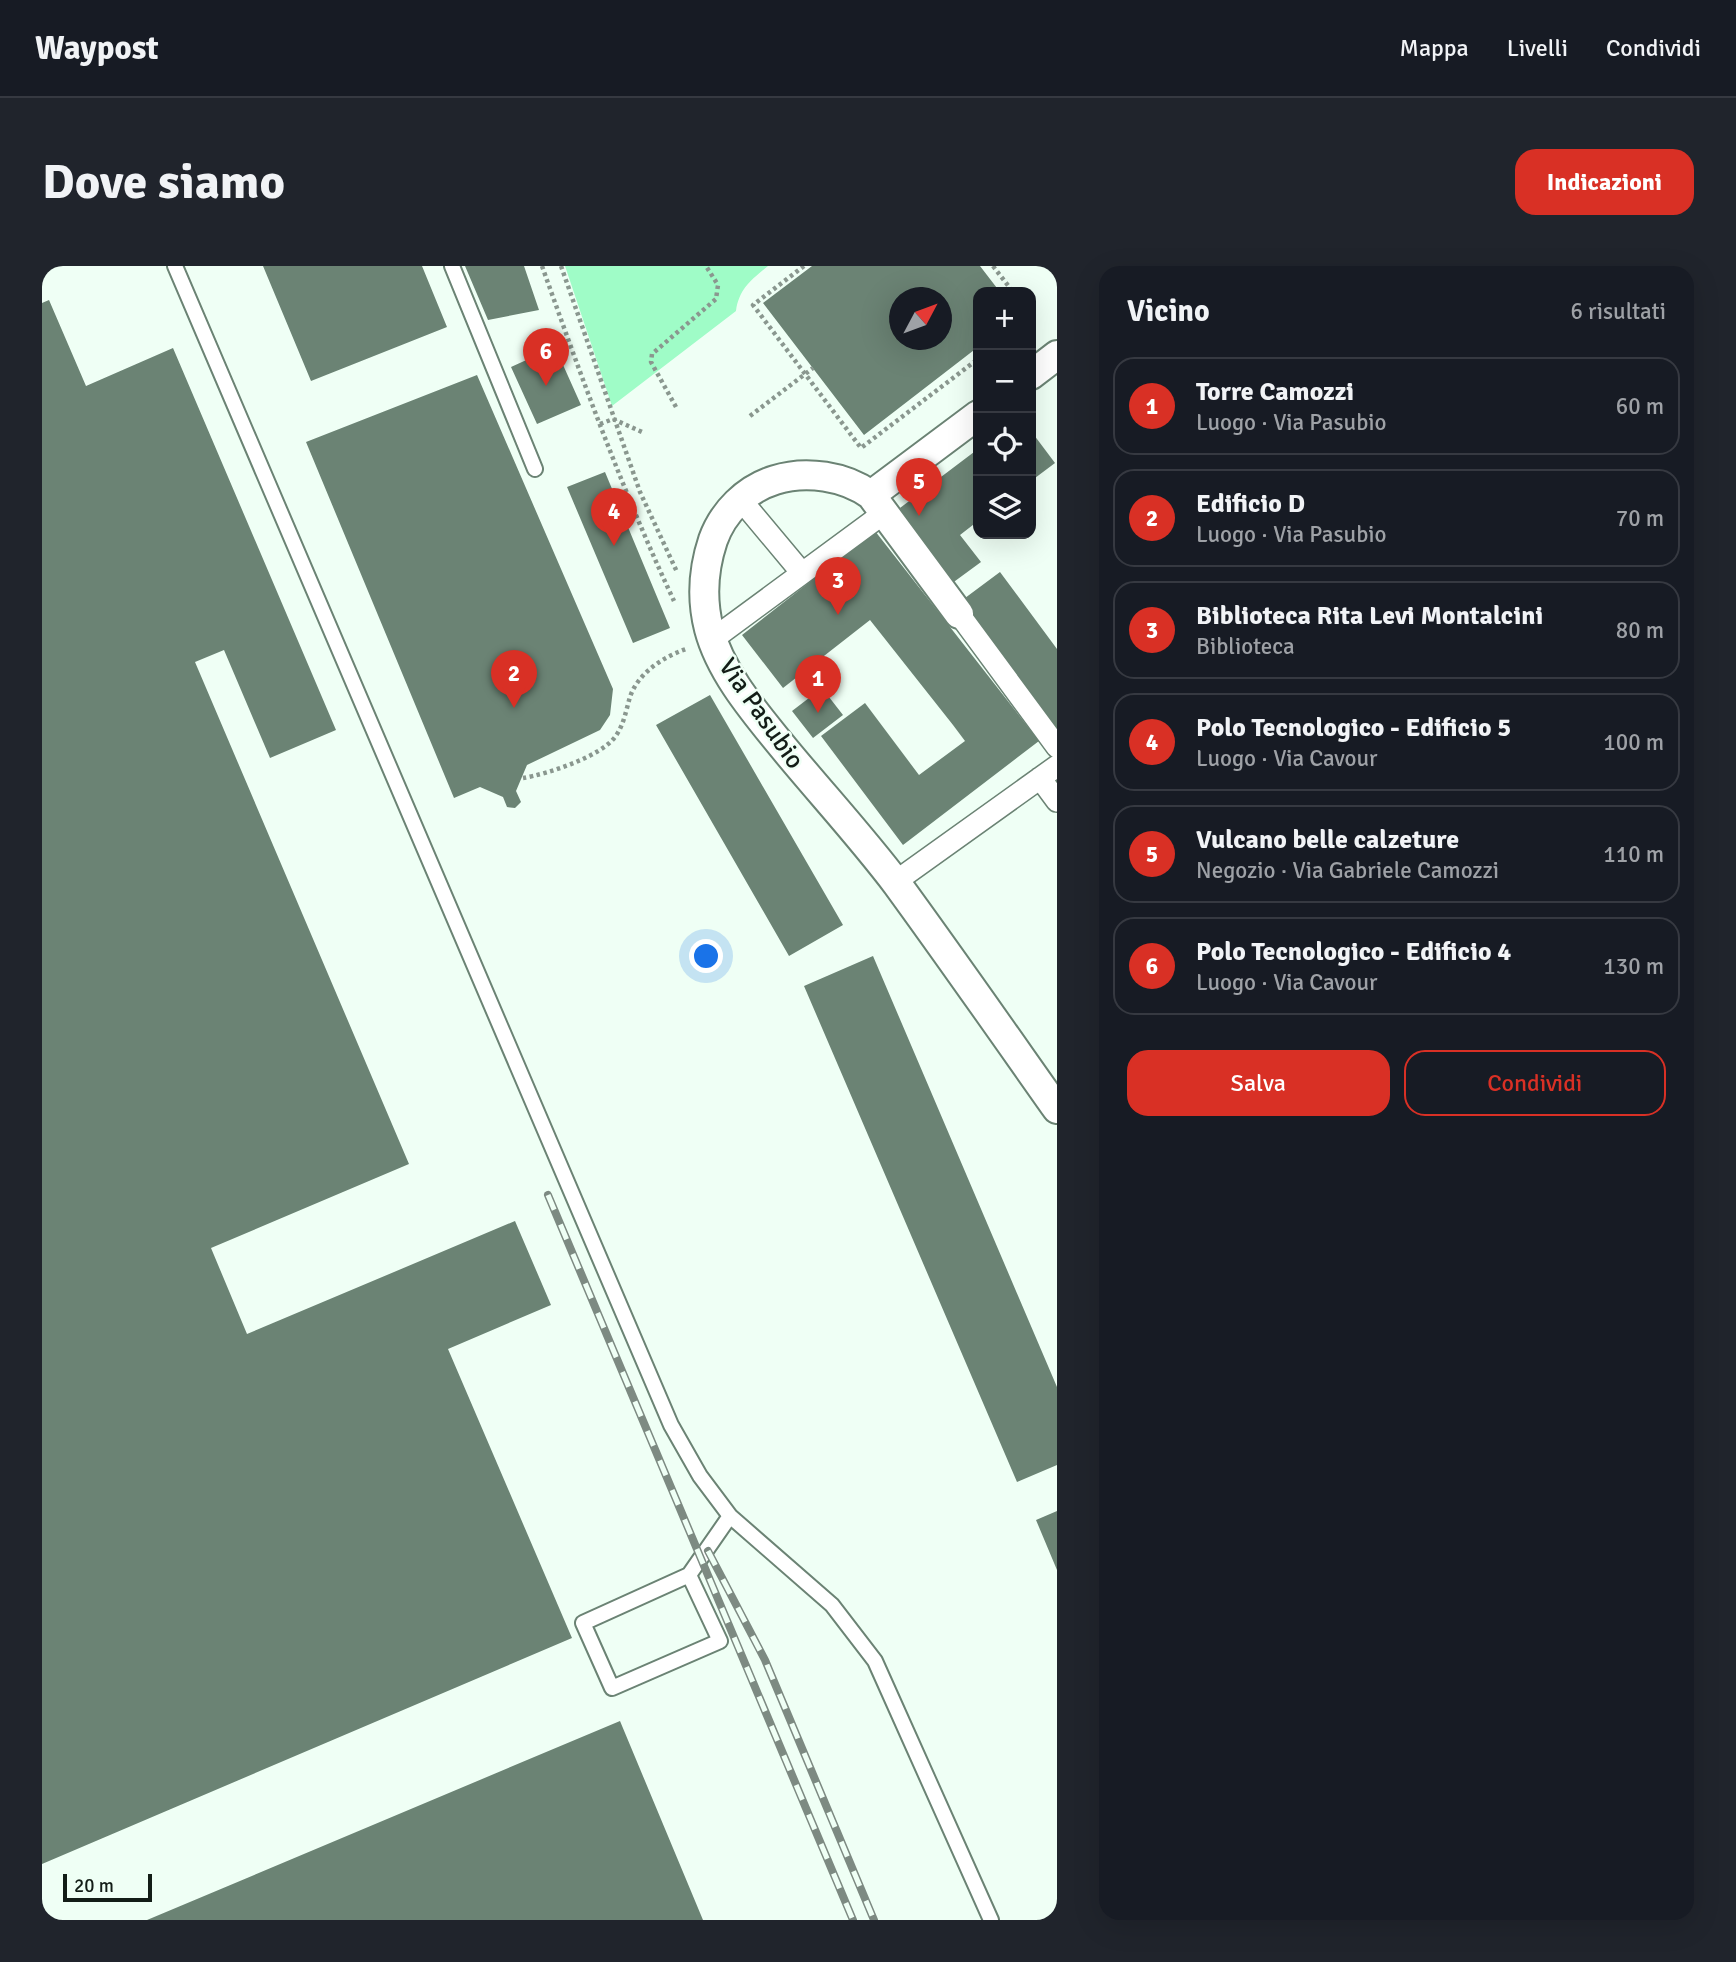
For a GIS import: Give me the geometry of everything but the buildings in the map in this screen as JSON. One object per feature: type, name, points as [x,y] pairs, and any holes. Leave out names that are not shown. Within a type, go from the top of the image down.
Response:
[{"type":"street","points":[[1036,371],[1057,355]]},
{"type":"street","points":[[711,635],[802,573],[973,419]]},
{"type":"street","points":[[802,573],[741,499],[760,485],[794,476],[842,480],[878,504],[1057,747]]},
{"type":"street","name":"Via Pasubio","points":[[741,499],[721,522],[708,557],[704,593],[711,635],[734,681],[762,722],[895,882],[1057,1109]]},
{"type":"street","points":[[895,882],[1048,772],[1057,801]]},
{"type":"lane","points":[[175,266],[661,1405],[700,1476],[730,1516],[832,1605],[875,1661],[991,1920]]},
{"type":"lane","points":[[452,266],[535,469]]},
{"type":"lane","points":[[690,1575],[720,1641],[612,1688],[583,1623],[690,1575],[730,1516]]},
{"type":"path","points":[[542,266],[647,543],[685,624],[711,635]]},
{"type":"path","points":[[561,266],[640,492],[678,575]]},
{"type":"path","points":[[804,266],[753,305],[861,448],[973,363]]},
{"type":"path","points":[[993,266],[1009,287]]},
{"type":"path","points":[[676,407],[650,362],[652,355],[716,299],[718,285],[708,267]]},
{"type":"path","points":[[750,416],[813,369]]},
{"type":"path","points":[[600,424],[614,419],[642,432]]},
{"type":"path","points":[[523,778],[540,775],[606,746],[621,727],[637,681],[676,653],[711,635]]},
{"type":"green space","points":[[565,266],[768,266],[743,291],[736,311],[612,406]]},
{"type":"railway","points":[[548,1195],[853,1920]]},
{"type":"railway","points":[[708,1551],[765,1660],[874,1920]]},
{"type":"place","name":"Polo Tecnologico - Edificio 4","points":[[546,386]]},
{"type":"place","name":"Vulcano belle calzeture","points":[[919,516]]},
{"type":"place","name":"Polo Tecnologico - Edificio 5","points":[[614,546]]},
{"type":"place","name":"Biblioteca Rita Levi Montalcini","points":[[838,615]]},
{"type":"place","name":"Edificio D","points":[[514,708]]},
{"type":"place","name":"Torre Camozzi","points":[[818,713]]}]
